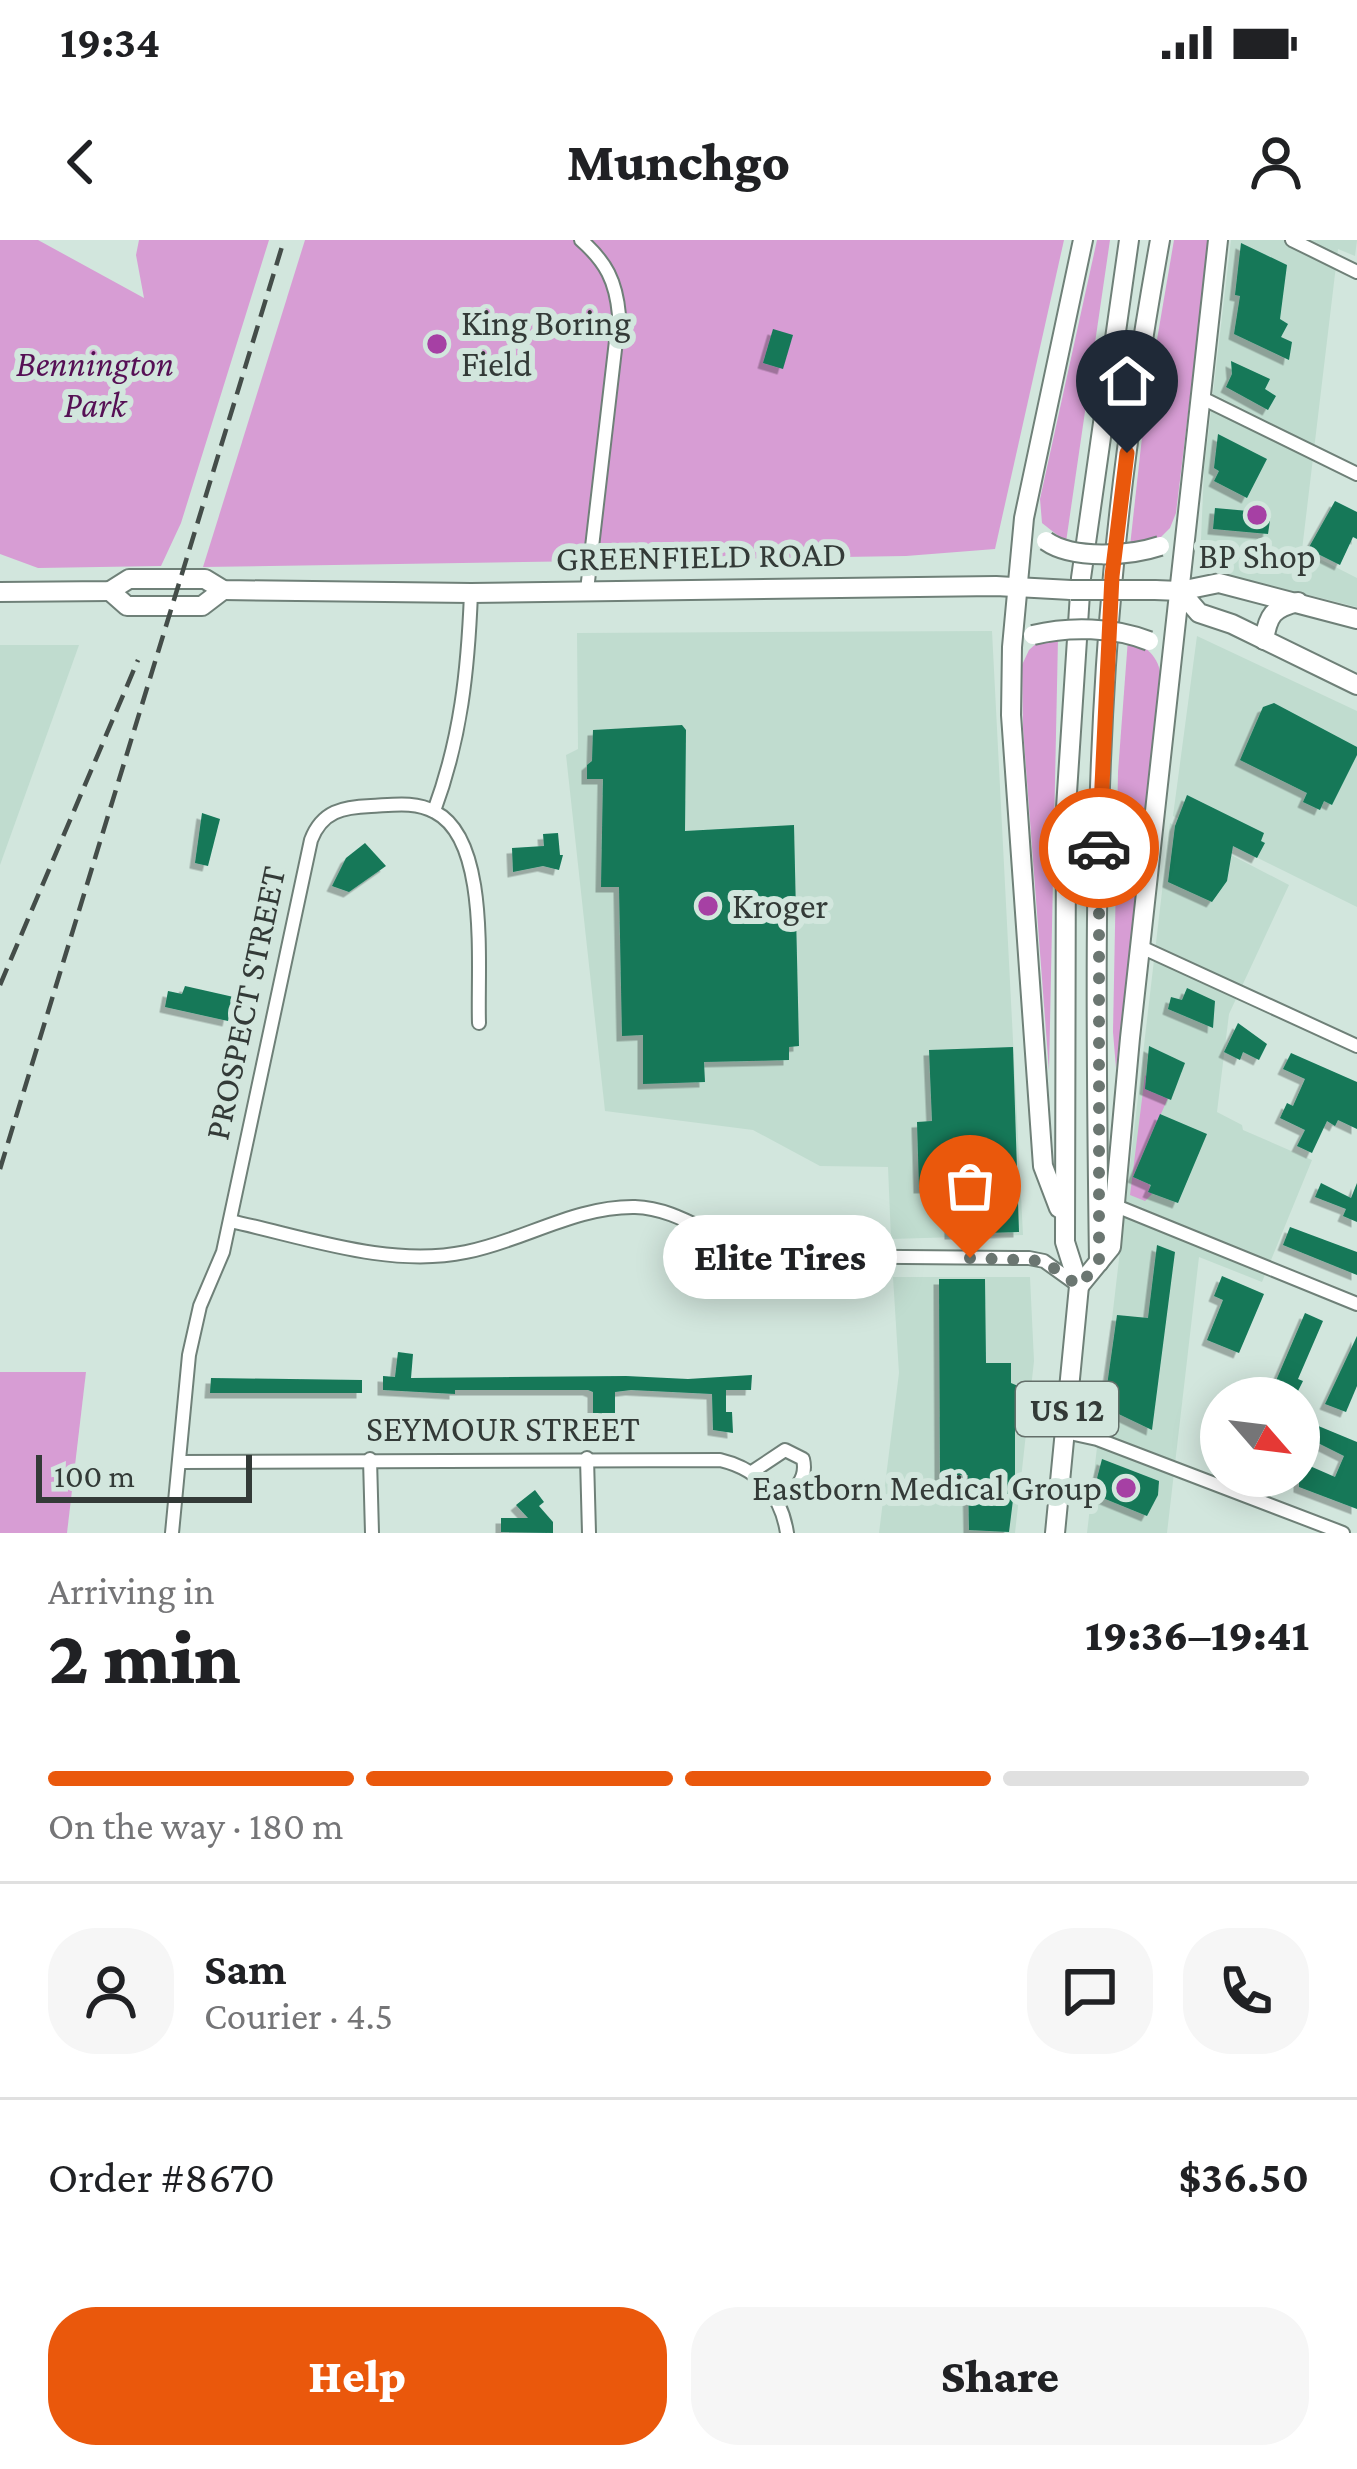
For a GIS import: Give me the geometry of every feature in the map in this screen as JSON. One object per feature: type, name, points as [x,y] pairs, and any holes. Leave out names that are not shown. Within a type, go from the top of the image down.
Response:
[{"type":"main road","points":[[1064,1222],[1043,1166],[1011,715],[1012,647],[1027,504],[1083,240]]},
{"type":"main road","name":"US 12","points":[[1055,1533],[1079,1286],[1064,1222],[1066,808],[1079,601],[1129,240]]},
{"type":"main road","points":[[1099,1262],[1098,901],[1112,576],[1137,371],[1160,240]]},
{"type":"main road","points":[[1079,1286],[1111,1247],[1218,240]]},
{"type":"main road","points":[[1027,504],[1046,541],[1057,549],[1137,553],[1160,546],[1186,529]]},
{"type":"main road","name":"GREENFIELD ROAD","points":[[0,592],[110,591],[130,579],[205,579],[223,590],[470,593],[996,586],[1180,591],[1219,583],[1357,619]]},
{"type":"main road","points":[[1180,591],[1199,614],[1357,685]]},
{"type":"main road","points":[[1264,640],[1268,617],[1278,607],[1298,602]]},
{"type":"main road","points":[[1012,647],[1051,630],[1120,632],[1149,641],[1172,663]]},
{"type":"street","points":[[580,240],[608,267],[617,289],[619,314],[587,590]]},
{"type":"street","points":[[1292,240],[1357,272]]},
{"type":"street","points":[[1200,397],[1357,474]]},
{"type":"street","points":[[470,593],[461,724],[434,811],[455,826],[472,867],[479,1023]]},
{"type":"street","name":"PROSPECT STREET","points":[[172,1533],[189,1354],[200,1306],[223,1252],[315,829],[329,814],[346,807],[409,804],[434,811]]},
{"type":"street","points":[[1141,947],[1357,1046]]},
{"type":"street","points":[[1116,1206],[1357,1304]]},
{"type":"street","points":[[230,1221],[388,1255],[424,1258],[478,1250],[598,1210],[640,1207],[671,1214],[764,1252],[1029,1258],[1044,1261],[1079,1286]]},
{"type":"street","points":[[1065,1432],[1097,1438],[1343,1533]]},
{"type":"street","points":[[778,1502],[804,1476],[803,1459],[796,1452],[785,1450],[752,1472],[778,1502],[787,1533]]},
{"type":"street","points":[[587,1458],[590,1533]]},
{"type":"street","name":"SEYMOUR STREET","points":[[179,1462],[703,1458],[733,1462],[752,1472]]},
{"type":"street","points":[[370,1459],[372,1533]]},
{"type":"shaded area","points":[[1231,240],[1357,240],[1355,256],[1338,249],[1302,550],[1357,578],[1357,607],[1215,572],[1200,562],[1204,470]]},
{"type":"shaded area","points":[[992,631],[1023,1235],[891,1239],[888,1167],[820,1166],[753,1130],[605,1111],[566,755],[578,749],[577,633]]},
{"type":"shaded area","points":[[1197,636],[1357,711],[1357,907],[1173,816]]},
{"type":"shaded area","points":[[0,645],[79,645],[0,865]]},
{"type":"shaded area","points":[[1170,823],[1289,885],[1229,1014],[1217,1112],[1243,1130],[1312,1160],[1262,1282],[1199,1257],[1167,1533],[1087,1533]]},
{"type":"shaded area","points":[[893,1277],[1030,1277],[1034,1361],[1015,1533],[879,1533],[899,1373]]},
{"type":"green space","name":"Bennington Park","points":[[0,240],[38,240],[144,298],[136,255],[139,240],[269,240],[181,523],[161,566],[38,568],[0,554]]},
{"type":"green space","points":[[305,240],[1064,240],[995,549],[906,556],[203,567]]},
{"type":"green space","points":[[1097,240],[1110,240],[1066,542],[1042,523],[1040,499]]},
{"type":"green space","points":[[1174,240],[1209,240],[1176,513],[1157,541],[1130,546],[1145,410]]},
{"type":"green space","points":[[1058,638],[1049,1071],[1022,665],[1038,642]]},
{"type":"green space","points":[[1128,639],[1152,655],[1161,683],[1116,1068],[1118,772]]},
{"type":"green space","points":[[1145,1075],[1168,1098],[1133,1177],[1149,1184],[1152,1194],[1145,1201],[1130,1195]]},
{"type":"green space","points":[[0,1372],[86,1372],[67,1533],[0,1533]]},
{"type":"building","points":[[1241,243],[1287,265],[1280,319],[1288,324],[1281,337],[1292,342],[1289,360],[1234,334]]},
{"type":"building","points":[[773,329],[793,335],[783,369],[763,363]]},
{"type":"building","points":[[1231,361],[1270,379],[1265,389],[1276,396],[1268,410],[1226,387]]},
{"type":"building","points":[[1218,434],[1267,459],[1247,498],[1214,481],[1219,471],[1214,468]]},
{"type":"building","points":[[1335,501],[1357,512],[1357,539],[1353,537],[1340,565],[1308,549]]},
{"type":"building","points":[[1215,508],[1271,513],[1268,534],[1213,529]]},
{"type":"building","points":[[1274,703],[1357,747],[1332,805],[1324,801],[1320,810],[1303,802],[1307,793],[1240,760],[1263,707]]},
{"type":"building","points":[[682,725],[686,730],[685,831],[794,825],[799,1046],[789,1047],[789,1060],[704,1062],[705,1082],[643,1084],[643,1035],[622,1036],[619,887],[601,887],[603,779],[587,779],[587,765],[592,761],[593,730]]},
{"type":"building","points":[[1187,795],[1264,833],[1261,841],[1265,843],[1257,858],[1233,846],[1227,881],[1212,902],[1168,882],[1175,826]]},
{"type":"building","points":[[202,813],[220,819],[208,866],[195,863]]},
{"type":"building","points":[[558,833],[563,855],[559,870],[543,866],[513,872],[512,848],[544,846],[543,834]]},
{"type":"building","points":[[365,843],[386,866],[349,892],[332,886],[346,858]]},
{"type":"building","points":[[185,986],[238,998],[235,1013],[230,1012],[228,1021],[165,1007],[168,991],[182,994]]},
{"type":"building","points":[[1187,988],[1215,1001],[1213,1028],[1168,1009],[1171,997],[1182,1000]]},
{"type":"building","points":[[1238,1023],[1267,1044],[1259,1060],[1243,1052],[1240,1060],[1224,1052]]},
{"type":"building","points":[[1149,1046],[1185,1063],[1171,1100],[1145,1089]]},
{"type":"building","points":[[1013,1047],[1019,1232],[950,1234],[949,1187],[919,1188],[917,1122],[932,1121],[929,1050]]},
{"type":"building","points":[[1291,1053],[1357,1082],[1357,1129],[1338,1120],[1335,1126],[1327,1121],[1312,1153],[1297,1146],[1305,1130],[1280,1118],[1287,1103],[1293,1106],[1305,1079],[1283,1069]]},
{"type":"building","points":[[1160,1114],[1207,1134],[1178,1203],[1148,1192],[1151,1185],[1133,1177]]},
{"type":"building","points":[[1321,1183],[1351,1198],[1357,1183],[1357,1222],[1343,1216],[1346,1209],[1315,1197]]},
{"type":"building","points":[[1290,1227],[1357,1252],[1357,1275],[1283,1245]]},
{"type":"building","points":[[1157,1245],[1175,1252],[1152,1430],[1104,1407],[1117,1315],[1148,1318]]},
{"type":"building","points":[[1222,1276],[1264,1294],[1239,1353],[1207,1340],[1223,1300],[1214,1296]]},
{"type":"building","points":[[939,1279],[985,1279],[986,1363],[1011,1363],[1011,1383],[1023,1388],[1026,1398],[1015,1412],[1009,1532],[969,1530],[968,1475],[940,1475]]},
{"type":"building","points":[[1305,1313],[1323,1321],[1299,1377],[1278,1377]]},
{"type":"building","points":[[1357,1336],[1357,1386],[1346,1412],[1325,1404]]},
{"type":"building","points":[[398,1352],[413,1354],[411,1378],[752,1375],[751,1390],[726,1390],[733,1433],[713,1430],[712,1394],[631,1390],[615,1392],[615,1429],[593,1429],[593,1392],[588,1390],[455,1390],[455,1394],[383,1390],[383,1376],[395,1377]]},
{"type":"building","points":[[211,1378],[362,1380],[362,1393],[210,1393]]},
{"type":"building","points":[[1320,1427],[1357,1442],[1357,1509],[1320,1495],[1320,1470],[1335,1477],[1344,1456],[1320,1444]]},
{"type":"building","name":"Eastborn Medical Group","points":[[1102,1459],[1159,1481],[1147,1516],[1093,1494]]},
{"type":"building","points":[[535,1490],[544,1502],[539,1506],[553,1522],[553,1533],[501,1532],[501,1518],[528,1518],[516,1505]]},
{"type":"railway","points":[[0,1169],[284,240]]},
{"type":"railway","points":[[0,985],[138,660]]},
{"type":"way so far","points":[[970,1258],[1044,1261],[1079,1286],[1099,1262],[1099,848]]},
{"type":"place","name":"King Boring Field","points":[[437,344]]},
{"type":"place","name":"BP Shop","points":[[1257,515]]},
{"type":"place","name":"Kroger","points":[[708,906]]},
{"type":"place","name":"Elite Tires","points":[[970,1258]]},
{"type":"place","name":"Eastborn Medical Group","points":[[1126,1488]]},
{"type":"route","points":[[1099,848],[1112,576],[1127,453]]}]
